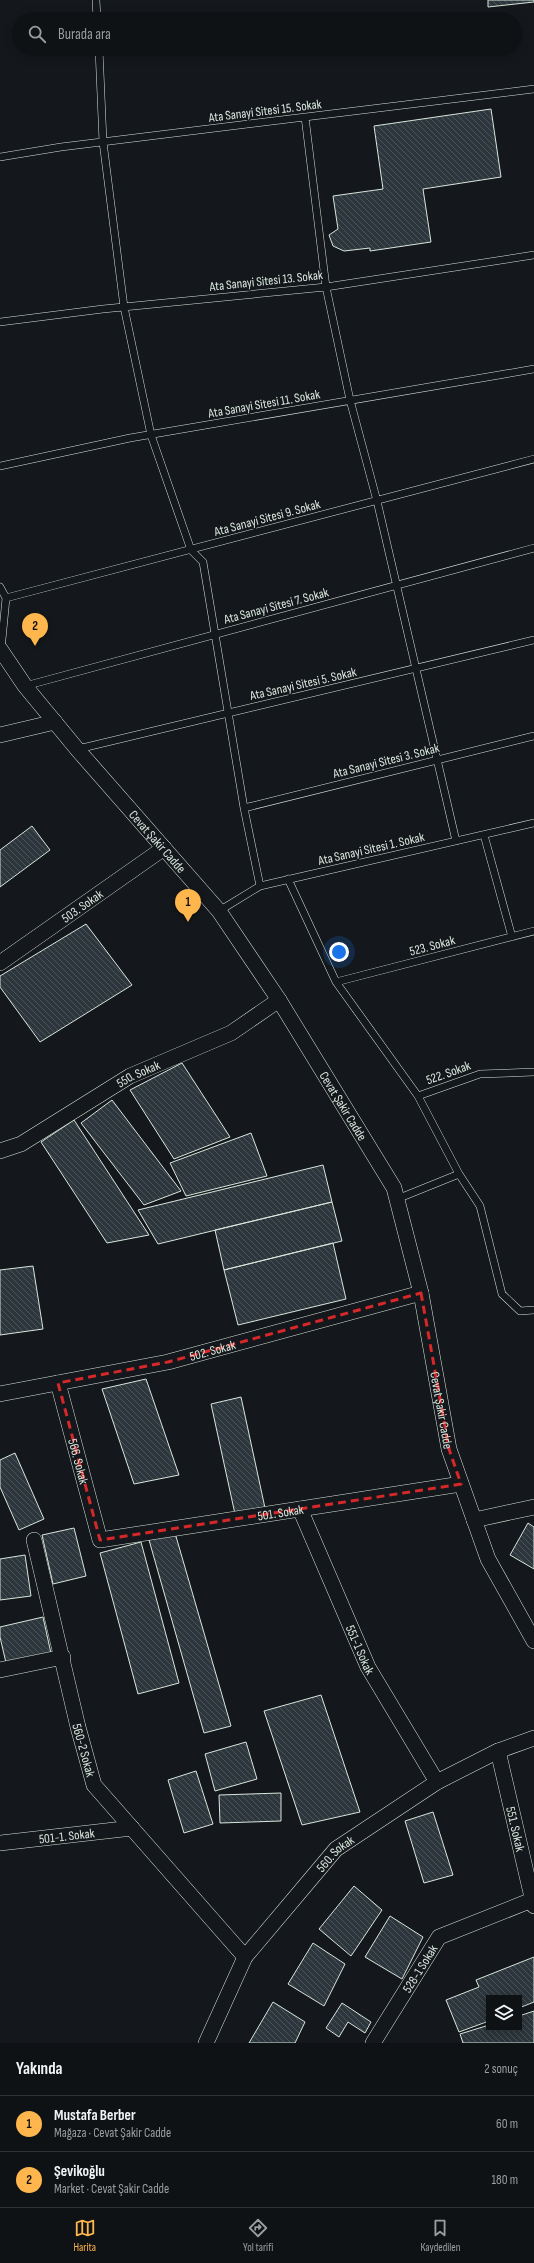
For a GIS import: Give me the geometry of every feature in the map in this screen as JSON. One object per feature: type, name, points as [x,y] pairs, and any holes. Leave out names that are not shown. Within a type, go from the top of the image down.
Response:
[{"type":"street","name":"Cevat Şakir Cadde","points":[[0,650],[25,686],[77,749],[219,911],[280,1000],[394,1188],[421,1293],[449,1449],[488,1559],[534,1640]]},
{"type":"street","points":[[0,735],[55,722]]},
{"type":"street","name":"503. Sokak","points":[[0,963],[164,848]]},
{"type":"street","name":"550. Sokak","points":[[0,1151],[21,1144],[130,1076],[231,1033],[280,1000]]},
{"type":"street","name":"502. Sokak","points":[[0,1394],[168,1362],[421,1293]]},
{"type":"street","name":"566. Sokak","points":[[58,1383],[100,1540]]},
{"type":"street","name":"501. Sokak","points":[[100,1540],[461,1484]]},
{"type":"street","points":[[474,1520],[534,1507]]},
{"type":"street","name":"551-1 Sokak","points":[[300,1509],[368,1667],[437,1782]]},
{"type":"street","name":"560-2 Sokak","points":[[34,1540],[78,1727],[94,1785],[244,1957]]},
{"type":"street","points":[[0,1670],[62,1657]]},
{"type":"street","name":"560. Sokak","points":[[206,2043],[244,1957],[336,1849],[437,1782],[498,1750],[534,1738]]},
{"type":"street","name":"551. Sokak","points":[[498,1750],[533,1903]]},
{"type":"street","name":"501-1. Sokak","points":[[0,1843],[132,1828]]},
{"type":"street","name":"528-1 Sokak","points":[[373,2043],[439,1937],[533,1903]]},
{"type":"lane","points":[[96,0],[97,12]]},
{"type":"lane","points":[[99,56],[103,142],[124,307],[151,435],[191,550],[203,562],[217,633],[244,808],[260,886]]},
{"type":"lane","name":"Ata Sanayi Sitesi 15. Sokak","points":[[0,157],[103,142],[534,89]]},
{"type":"lane","points":[[305,117],[326,287],[350,400],[377,501],[456,841]]},
{"type":"lane","name":"Ata Sanayi Sitesi 13. Sokak","points":[[0,322],[124,307],[326,287],[534,255]]},
{"type":"lane","name":"Ata Sanayi Sitesi 11. Sokak","points":[[0,466],[151,435],[350,400],[534,370]]},
{"type":"lane","name":"Ata Sanayi Sitesi 9. Sokak","points":[[6,598],[534,460]]},
{"type":"lane","name":"Ata Sanayi Sitesi 7. Sokak","points":[[25,686],[396,584],[534,548]]},
{"type":"lane","points":[[0,587],[6,598],[0,650]]},
{"type":"lane","name":"Ata Sanayi Sitesi 5. Sokak","points":[[77,749],[534,640]]},
{"type":"lane","name":"Ata Sanayi Sitesi 3. Sokak","points":[[244,808],[534,736]]},
{"type":"lane","name":"Ata Sanayi Sitesi 1. Sokak","points":[[219,911],[260,886],[534,824]]},
{"type":"lane","points":[[484,835],[512,937]]},
{"type":"lane","points":[[288,880],[336,982],[418,1096],[459,1174],[480,1206],[502,1294],[520,1311],[534,1310]]},
{"type":"lane","name":"523. Sokak","points":[[336,982],[534,931]]},
{"type":"lane","name":"522. Sokak","points":[[418,1096],[480,1074],[534,1072]]},
{"type":"lane","points":[[397,1200],[459,1174]]},
{"type":"highlighted area","points":[[421,1293],[449,1449],[461,1484],[100,1540],[58,1383],[168,1362]]},
{"type":"building","points":[[488,0],[534,0],[534,2],[488,7]]},
{"type":"building","points":[[491,109],[501,177],[423,189],[431,242],[370,251],[370,248],[344,251],[333,246],[329,235],[338,229],[333,196],[383,189],[374,126]]},
{"type":"building","points":[[32,826],[50,850],[0,887],[0,850]]},
{"type":"building","points":[[86,924],[132,985],[40,1042],[0,987],[0,976]]},
{"type":"building","points":[[182,1063],[230,1137],[174,1159],[130,1090]]},
{"type":"building","points":[[112,1100],[181,1191],[144,1205],[81,1123]]},
{"type":"building","points":[[74,1120],[149,1235],[107,1243],[41,1142]]},
{"type":"building","points":[[251,1133],[267,1176],[186,1196],[170,1163]]},
{"type":"building","points":[[323,1165],[332,1202],[158,1244],[138,1210]]},
{"type":"building","points":[[332,1202],[342,1241],[224,1270],[215,1230]]},
{"type":"building","points":[[333,1243],[346,1299],[238,1325],[224,1270]]},
{"type":"building","points":[[33,1266],[43,1329],[0,1335],[0,1270]]},
{"type":"building","points":[[146,1379],[179,1475],[134,1484],[102,1389]]},
{"type":"building","points":[[241,1397],[265,1508],[235,1514],[211,1404]]},
{"type":"building","points":[[15,1453],[44,1519],[19,1530],[0,1487],[0,1460]]},
{"type":"building","points":[[528,1523],[534,1527],[534,1569],[510,1555]]},
{"type":"building","points":[[74,1528],[86,1576],[53,1584],[42,1535]]},
{"type":"building","points":[[175,1533],[231,1726],[204,1733],[149,1540]]},
{"type":"building","points":[[141,1542],[179,1683],[138,1694],[100,1553]]},
{"type":"building","points":[[25,1555],[31,1596],[0,1600],[0,1559]]},
{"type":"building","points":[[43,1617],[52,1658],[7,1667],[0,1637],[0,1627]]},
{"type":"building","points":[[321,1695],[360,1812],[302,1825],[264,1711]]},
{"type":"building","points":[[246,1742],[257,1779],[215,1791],[205,1754]]},
{"type":"building","points":[[196,1771],[213,1824],[184,1833],[168,1780]]},
{"type":"building","points":[[281,1793],[281,1821],[220,1823],[219,1795]]},
{"type":"building","points":[[433,1812],[453,1875],[424,1883],[405,1821]]},
{"type":"building","points":[[354,1886],[382,1910],[351,1956],[319,1929]]},
{"type":"building","points":[[390,1916],[423,1937],[402,1979],[365,1957]]},
{"type":"building","points":[[313,1943],[345,1964],[324,2006],[288,1984]]},
{"type":"building","points":[[534,1957],[534,2002],[522,2007],[522,1995],[486,1995],[486,2022],[459,2032],[446,2000],[479,1987],[476,1980]]},
{"type":"building","points":[[273,2002],[305,2022],[295,2043],[249,2043]]},
{"type":"building","points":[[342,2003],[371,2022],[365,2033],[348,2022],[339,2037],[326,2028]]},
{"type":"building","points":[[534,2011],[534,2043],[463,2043],[460,2034],[486,2026],[486,2031],[522,2031],[522,2015]]},
{"type":"place","name":"Şevikoğlu","points":[[35,646]]},
{"type":"place","name":"Mustafa Berber","points":[[188,922]]}]
